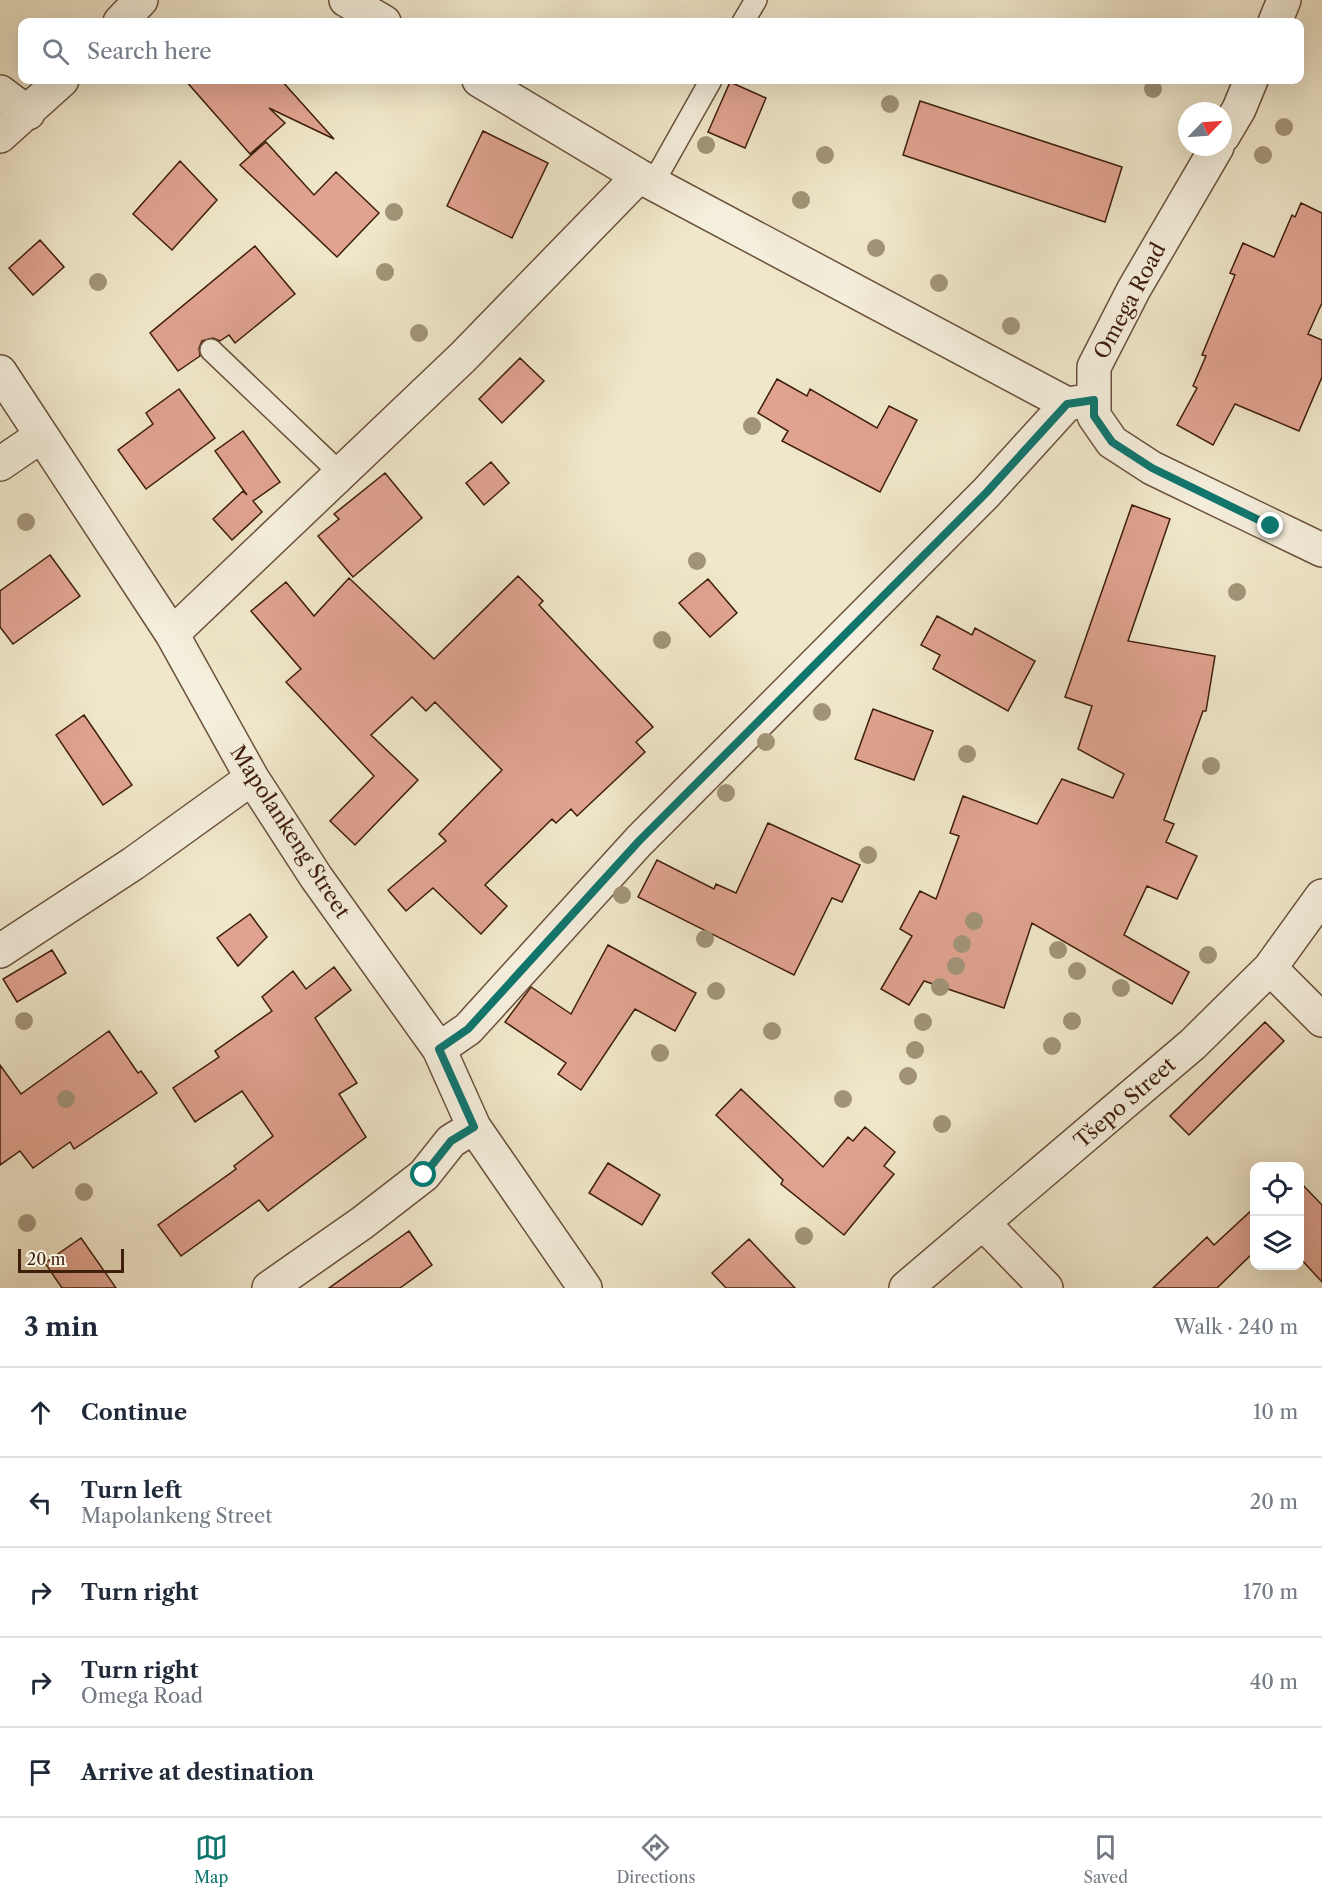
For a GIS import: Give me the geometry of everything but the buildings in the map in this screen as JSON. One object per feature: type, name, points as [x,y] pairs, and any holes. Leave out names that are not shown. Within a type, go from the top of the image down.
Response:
[{"type":"street","points":[[124,18],[141,0]]},
{"type":"street","points":[[346,0],[377,18]]},
{"type":"street","points":[[1277,18],[1284,0]]},
{"type":"street","points":[[0,136],[58,84]]},
{"type":"street","points":[[439,1049],[468,1029],[639,841],[986,493],[1080,402],[646,179],[486,84]]},
{"type":"street","points":[[1232,121],[1249,84]]},
{"type":"street","points":[[0,92],[28,113]]},
{"type":"street","name":"Omega Road","points":[[1212,156],[1134,289],[1094,367],[1080,402],[1094,416],[1112,442],[1152,468],[1322,550]]},
{"type":"street","points":[[172,634],[646,179]]},
{"type":"street","name":"Mapolankeng Street","points":[[0,372],[172,634],[252,778],[316,877],[439,1049],[474,1127],[585,1288]]},
{"type":"street","points":[[0,464],[41,436]]},
{"type":"street","points":[[0,951],[134,863],[252,778]]},
{"type":"street","name":"Tšepo Street","points":[[906,1288],[1193,1044],[1270,968],[1322,896]]},
{"type":"street","points":[[1270,968],[1322,1020]]},
{"type":"street","points":[[269,1288],[362,1223],[424,1175],[451,1141],[474,1127]]},
{"type":"street","points":[[984,1224],[1046,1288]]},
{"type":"lane","points":[[745,18],[756,0]]},
{"type":"lane","points":[[646,179],[708,84]]},
{"type":"lane","points":[[210,350],[340,473]]},
{"type":"route","points":[[424,1175],[451,1141],[474,1127],[439,1049],[468,1029],[639,841],[986,493],[1067,404],[1094,400],[1094,416],[1112,442],[1152,468],[1271,526]]}]
